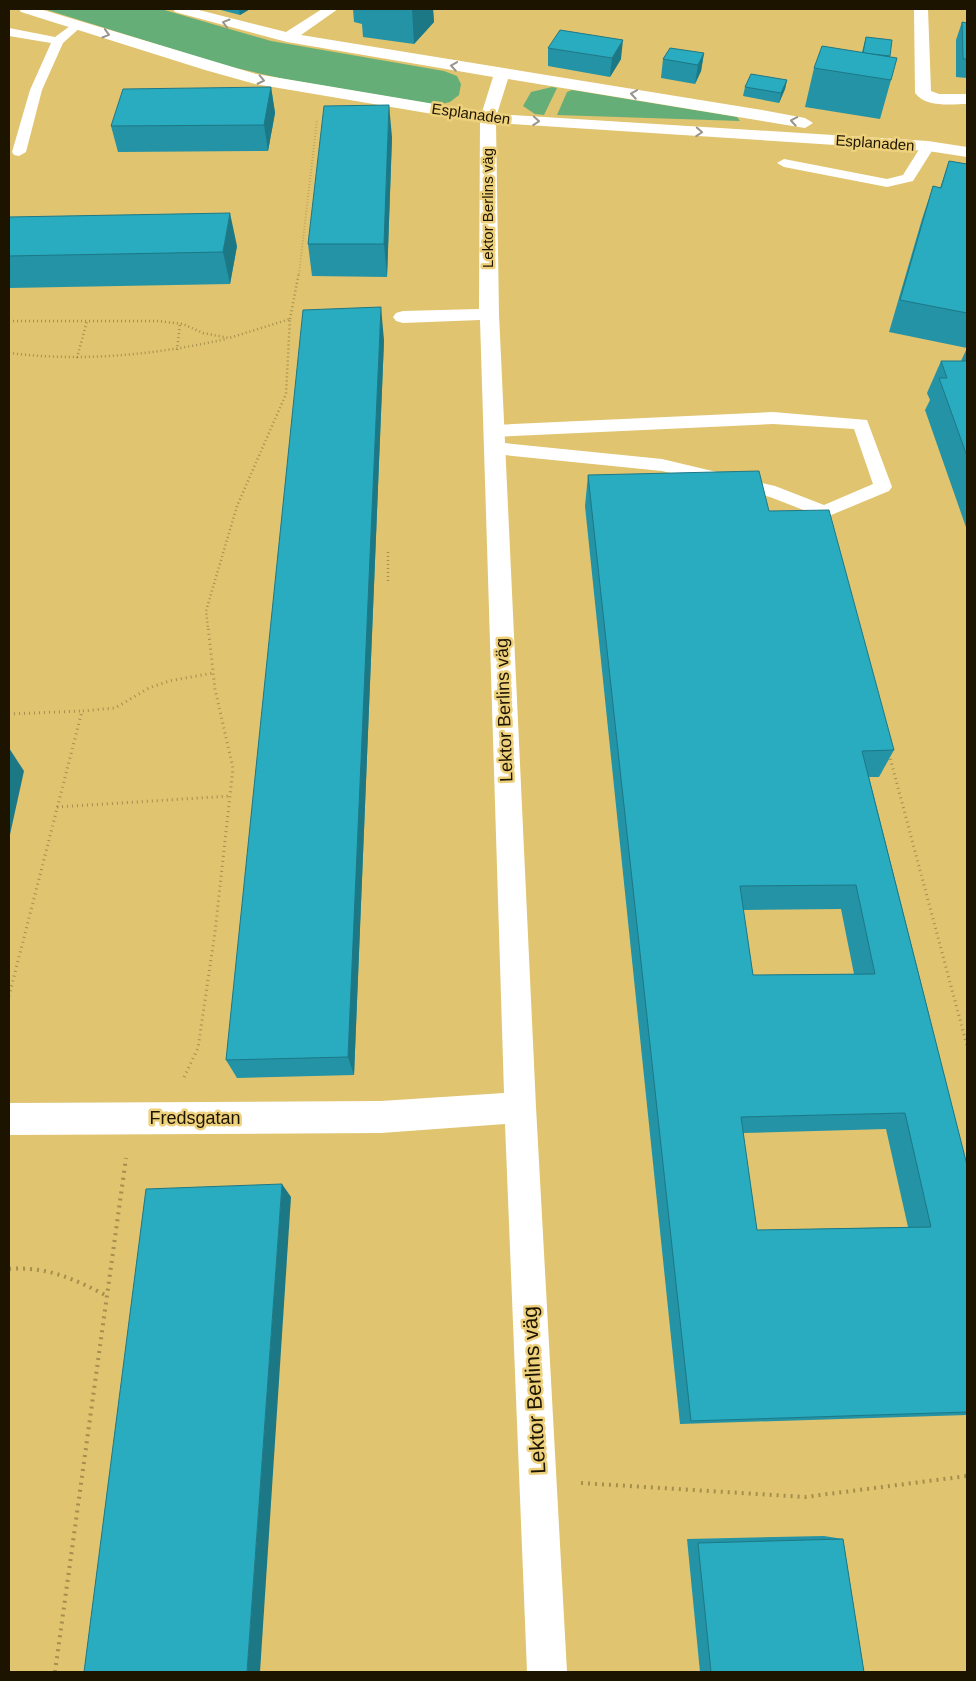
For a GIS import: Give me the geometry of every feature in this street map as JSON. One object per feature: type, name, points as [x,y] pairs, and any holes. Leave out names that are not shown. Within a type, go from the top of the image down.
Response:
[{"type":"street","name":"Esplanaden","points":[[26,9],[254,79],[488,118],[933,146]]},
{"type":"street","name":"Esplanaden","points":[[180,9],[250,30],[287,38],[714,107],[933,146]]},
{"type":"street","points":[[287,38],[331,9]]},
{"type":"street","points":[[921,9],[923,93],[937,99],[967,99]]},
{"type":"street","name":"Lektor Berlins väg","points":[[502,74],[488,118],[488,314],[520,1107],[547,1672]]},
{"type":"street","points":[[933,146],[967,152]]},
{"type":"street","points":[[403,317],[488,314]]},
{"type":"street","name":"Fredsgatan","points":[[9,1119],[381,1116],[520,1107]]},
{"type":"lane","points":[[19,152],[36,90],[58,41],[77,25]]},
{"type":"lane","points":[[9,32],[58,41]]},
{"type":"lane","points":[[784,163],[887,183],[908,178],[933,146]]},
{"type":"lane","points":[[773,418],[861,424],[883,487],[824,512],[775,492],[662,465],[493,440],[773,418]]},
{"type":"path","points":[[164,1118],[198,1048],[215,932],[231,796],[233,768],[213,673],[206,611],[237,506],[286,394],[290,319],[293,295],[301,265],[305,217],[314,159],[317,122],[314,90]]},
{"type":"path","points":[[9,353],[36,357],[77,358],[137,356],[177,350],[229,338],[290,319]]},
{"type":"path","points":[[9,321],[158,321],[180,324],[202,333],[229,338]]},
{"type":"path","points":[[77,358],[87,321]]},
{"type":"path","points":[[177,350],[180,324]]},
{"type":"path","points":[[388,552],[388,581]]},
{"type":"path","points":[[9,714],[115,708],[149,688],[169,681],[213,673]]},
{"type":"path","points":[[9,996],[82,711]]},
{"type":"path","points":[[888,747],[967,1046]]},
{"type":"path","points":[[57,807],[231,796]]},
{"type":"path","points":[[55,1672],[132,1118]]},
{"type":"path","points":[[9,1269],[26,1267],[54,1270],[78,1280],[107,1296]]},
{"type":"path","points":[[538,1480],[805,1497],[967,1476]]},
{"type":"green space","points":[[44,9],[161,9],[271,41],[444,71],[457,76],[461,84],[459,95],[450,102],[438,105],[284,79],[227,66]]},
{"type":"green space","points":[[552,87],[557,88],[544,115],[535,114],[523,106],[531,92]]},
{"type":"green space","points":[[572,90],[737,117],[740,121],[557,115],[567,92]]},
{"type":"building","points":[[962,22],[967,23],[967,59],[963,59]]},
{"type":"building","points":[[560,30],[623,40],[612,58],[548,48]]},
{"type":"building","points":[[866,37],[892,40],[890,56],[863,53]]},
{"type":"building","points":[[822,46],[897,58],[891,80],[814,68]]},
{"type":"building","points":[[670,48],[704,53],[698,65],[663,59]]},
{"type":"building","points":[[751,74],[787,80],[781,93],[745,87]]},
{"type":"building","points":[[271,87],[264,125],[111,126],[123,89]]},
{"type":"building","points":[[389,105],[384,244],[308,244],[324,106]]},
{"type":"building","points":[[949,161],[967,164],[967,313],[900,300],[933,186],[941,188]]},
{"type":"building","points":[[230,213],[223,252],[9,256],[9,217]]},
{"type":"building","points":[[381,307],[348,1057],[226,1060],[303,310]]},
{"type":"building","points":[[941,361],[967,361],[967,456],[939,378],[947,378]]},
{"type":"building","points":[[759,471],[769,511],[829,510],[894,750],[862,751],[967,1165],[967,1412],[691,1421],[588,475]],"holes":[[[856,885],[875,974],[753,975],[740,886]],[[905,1113],[931,1227],[757,1230],[741,1117]]]},
{"type":"building","points":[[282,1184],[247,1672],[84,1672],[146,1189]]},
{"type":"building","points":[[843,1539],[864,1672],[711,1672],[698,1543]]}]
